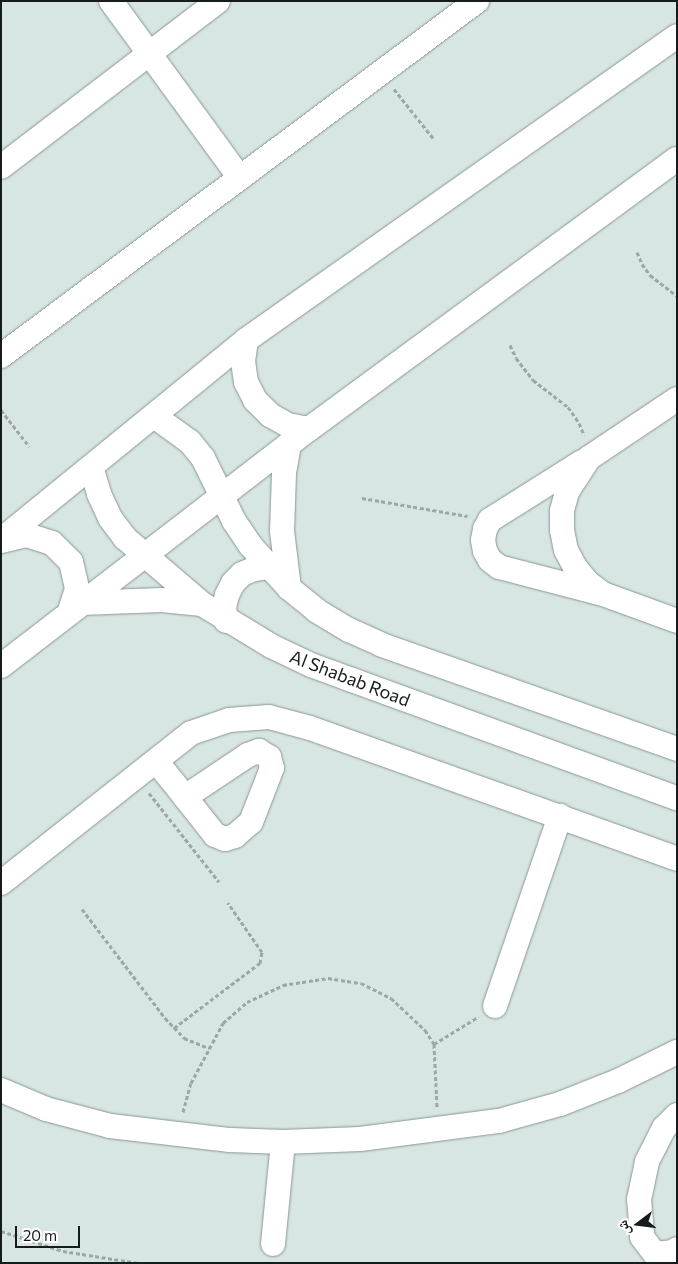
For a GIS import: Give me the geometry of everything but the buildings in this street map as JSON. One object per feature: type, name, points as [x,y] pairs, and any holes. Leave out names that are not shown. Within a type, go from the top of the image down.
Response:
[{"type":"street","points":[[111,1],[240,178]]},
{"type":"street","points":[[1,167],[218,1]]},
{"type":"street","points":[[1,356],[476,1]]},
{"type":"street","points":[[1,540],[246,340],[677,36]]},
{"type":"street","points":[[1,666],[309,429],[677,159]]},
{"type":"street","points":[[246,340],[243,361],[246,382],[255,400],[276,419],[288,425],[309,429]]},
{"type":"street","points":[[677,399],[589,458],[490,520],[485,529],[483,540],[485,551],[490,560],[499,567],[603,594],[677,621]]},
{"type":"street","points":[[154,416],[190,442],[203,458],[221,496],[250,546],[289,588],[317,611],[349,630],[382,645],[677,749]]},
{"type":"street","points":[[289,444],[282,511],[284,560],[289,588]]},
{"type":"street","points":[[589,458],[567,492],[562,511],[562,530],[566,550],[575,567],[587,582],[603,594]]},
{"type":"street","name":"Al Shabab Road","points":[[91,467],[99,494],[110,518],[125,538],[202,604],[271,646],[311,665],[677,798]]},
{"type":"street","points":[[1,540],[27,535],[52,543],[71,562],[77,589],[75,608]]},
{"type":"street","points":[[226,620],[224,608],[227,594],[233,583],[242,574],[254,569],[268,567]]},
{"type":"street","points":[[75,608],[162,600],[202,604]]},
{"type":"street","points":[[1,884],[191,734],[229,720],[269,717],[310,728],[677,859]]},
{"type":"street","points":[[156,761],[185,797]]},
{"type":"street","points":[[495,1006],[560,816]]},
{"type":"street","points":[[1,1090],[46,1109],[110,1126],[230,1140],[282,1142],[360,1139],[438,1130],[499,1120],[560,1104],[618,1081],[676,1048]]},
{"type":"street","points":[[677,1115],[664,1128],[647,1162],[640,1199],[642,1237],[655,1254],[674,1252],[677,1249]]},
{"type":"street","points":[[273,1244],[282,1142]]},
{"type":"path","points":[[381,72],[433,138]]},
{"type":"path","points":[[637,252],[642,264],[650,275],[677,296]]},
{"type":"path","points":[[510,345],[516,358],[528,375],[561,401],[574,415],[583,431],[589,458]]},
{"type":"path","points":[[1,410],[29,446]]},
{"type":"path","points":[[362,498],[490,520]]},
{"type":"path","points":[[136,777],[219,882]]},
{"type":"path","points":[[174,1028],[260,963],[262,952],[228,903]]},
{"type":"path","points":[[82,909],[174,1028],[184,1038],[210,1048]]},
{"type":"path","points":[[177,1134],[191,1083],[223,1023],[247,1002],[284,986],[328,978],[361,983],[391,998],[425,1030],[434,1044],[438,1130]]},
{"type":"path","points":[[434,1044],[495,1006]]},
{"type":"path","points":[[1,1231],[63,1251],[138,1263]]}]
